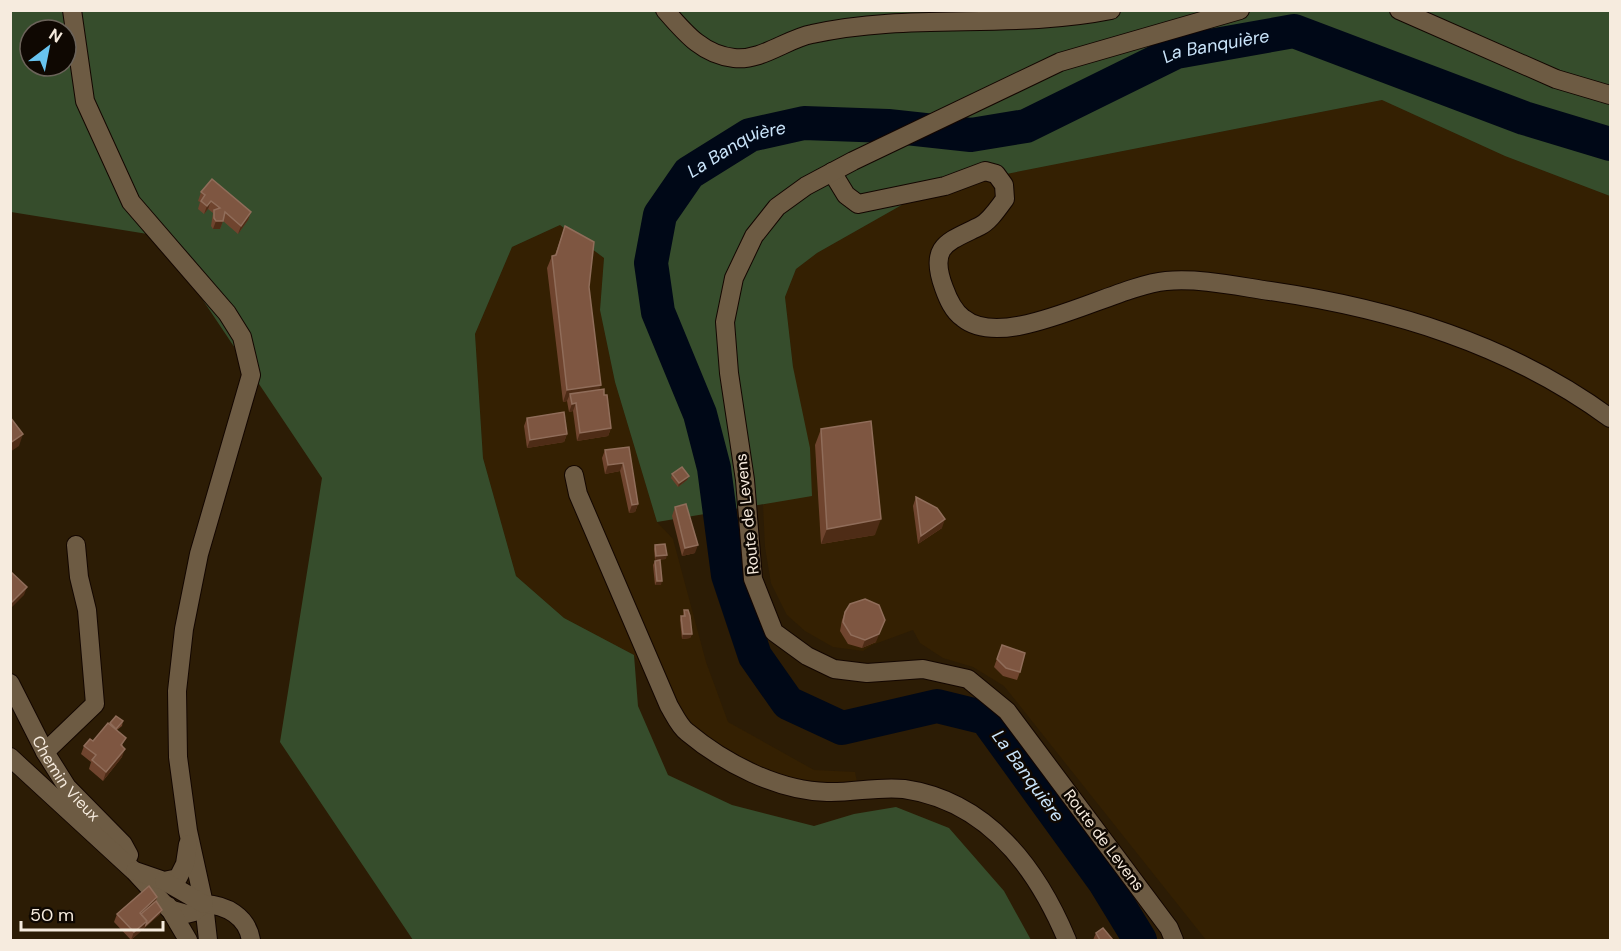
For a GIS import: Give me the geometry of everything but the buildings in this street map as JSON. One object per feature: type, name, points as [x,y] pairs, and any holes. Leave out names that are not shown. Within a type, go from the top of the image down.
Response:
[{"type":"street","points":[[72,10],[85,101],[131,202],[227,313],[242,337],[251,375],[199,554],[184,629],[177,691],[177,757],[188,831],[204,904],[208,940]]},
{"type":"street","points":[[665,10],[688,37],[712,53],[736,58],[761,55],[809,34],[846,28],[913,21],[1031,21],[1111,10]]},
{"type":"street","name":"Route de Levens","points":[[1174,940],[1169,928],[1007,711],[968,679],[923,669],[867,673],[834,669],[807,656],[774,632],[753,579],[745,480],[729,373],[725,322],[734,278],[754,236],[777,207],[806,186],[978,99],[1060,62],[1240,10]]},
{"type":"street","points":[[1400,10],[1556,79],[1611,95]]},
{"type":"street","points":[[832,172],[846,195],[858,204],[945,186],[985,171],[996,174],[1004,185],[1005,200],[982,225],[960,233],[944,245],[939,255],[939,269],[950,303],[962,318],[977,327],[1007,329],[1141,286],[1165,281],[1190,281],[1247,288],[1340,302],[1463,337],[1509,356],[1611,418]]},
{"type":"street","points":[[574,475],[578,494],[669,706],[685,731],[749,772],[802,790],[905,789],[940,799],[982,820],[1011,845],[1035,882],[1067,940]]},
{"type":"street","points":[[45,752],[95,704],[87,610],[76,545]]},
{"type":"street","name":"Chemin Vieux","points":[[10,683],[45,752],[67,787],[123,844],[129,855],[129,867]]},
{"type":"street","points":[[10,757],[129,867],[169,909],[189,940]]},
{"type":"street","points":[[169,909],[167,901],[172,881],[185,864],[188,831]]},
{"type":"street","points":[[129,867],[172,881],[204,904],[222,905],[231,910],[250,933],[251,940]]},
{"type":"street","points":[[169,909],[186,914],[194,912],[204,904]]},
{"type":"shaded area","points":[[1382,100],[1505,156],[1610,196],[1610,940],[1206,940],[1004,686],[973,667],[943,658],[920,643],[913,630],[872,645],[863,651],[833,647],[805,631],[787,615],[771,583],[765,547],[763,505],[790,497],[793,367],[785,297],[796,269],[817,253],[930,189]]},
{"type":"shaded area","points":[[560,225],[604,258],[600,310],[615,382],[657,522],[673,539],[706,662],[728,722],[814,770],[855,772],[860,798],[804,796],[679,735],[634,655],[564,618],[516,576],[483,458],[475,334],[512,247]]},
{"type":"green space","points":[[10,11],[1610,11],[1610,196],[1505,156],[1382,100],[930,189],[817,253],[796,269],[785,297],[793,367],[810,448],[812,496],[657,522],[615,382],[600,310],[604,258],[560,225],[512,247],[475,334],[483,458],[516,576],[564,618],[634,655],[638,706],[668,775],[732,805],[814,826],[854,814],[896,807],[949,828],[1004,891],[1031,940],[413,940],[280,742],[322,478],[160,236],[11,212]]},
{"type":"waterway","name":"La Banquière","points":[[1140,940],[1104,881],[986,718],[937,706],[842,728],[788,703],[755,656],[728,575],[714,468],[700,414],[658,312],[651,263],[660,215],[689,173],[750,135],[804,123],[888,126],[971,135],[1026,126],[1176,52],[1294,31],[1524,118],[1610,144]]}]
